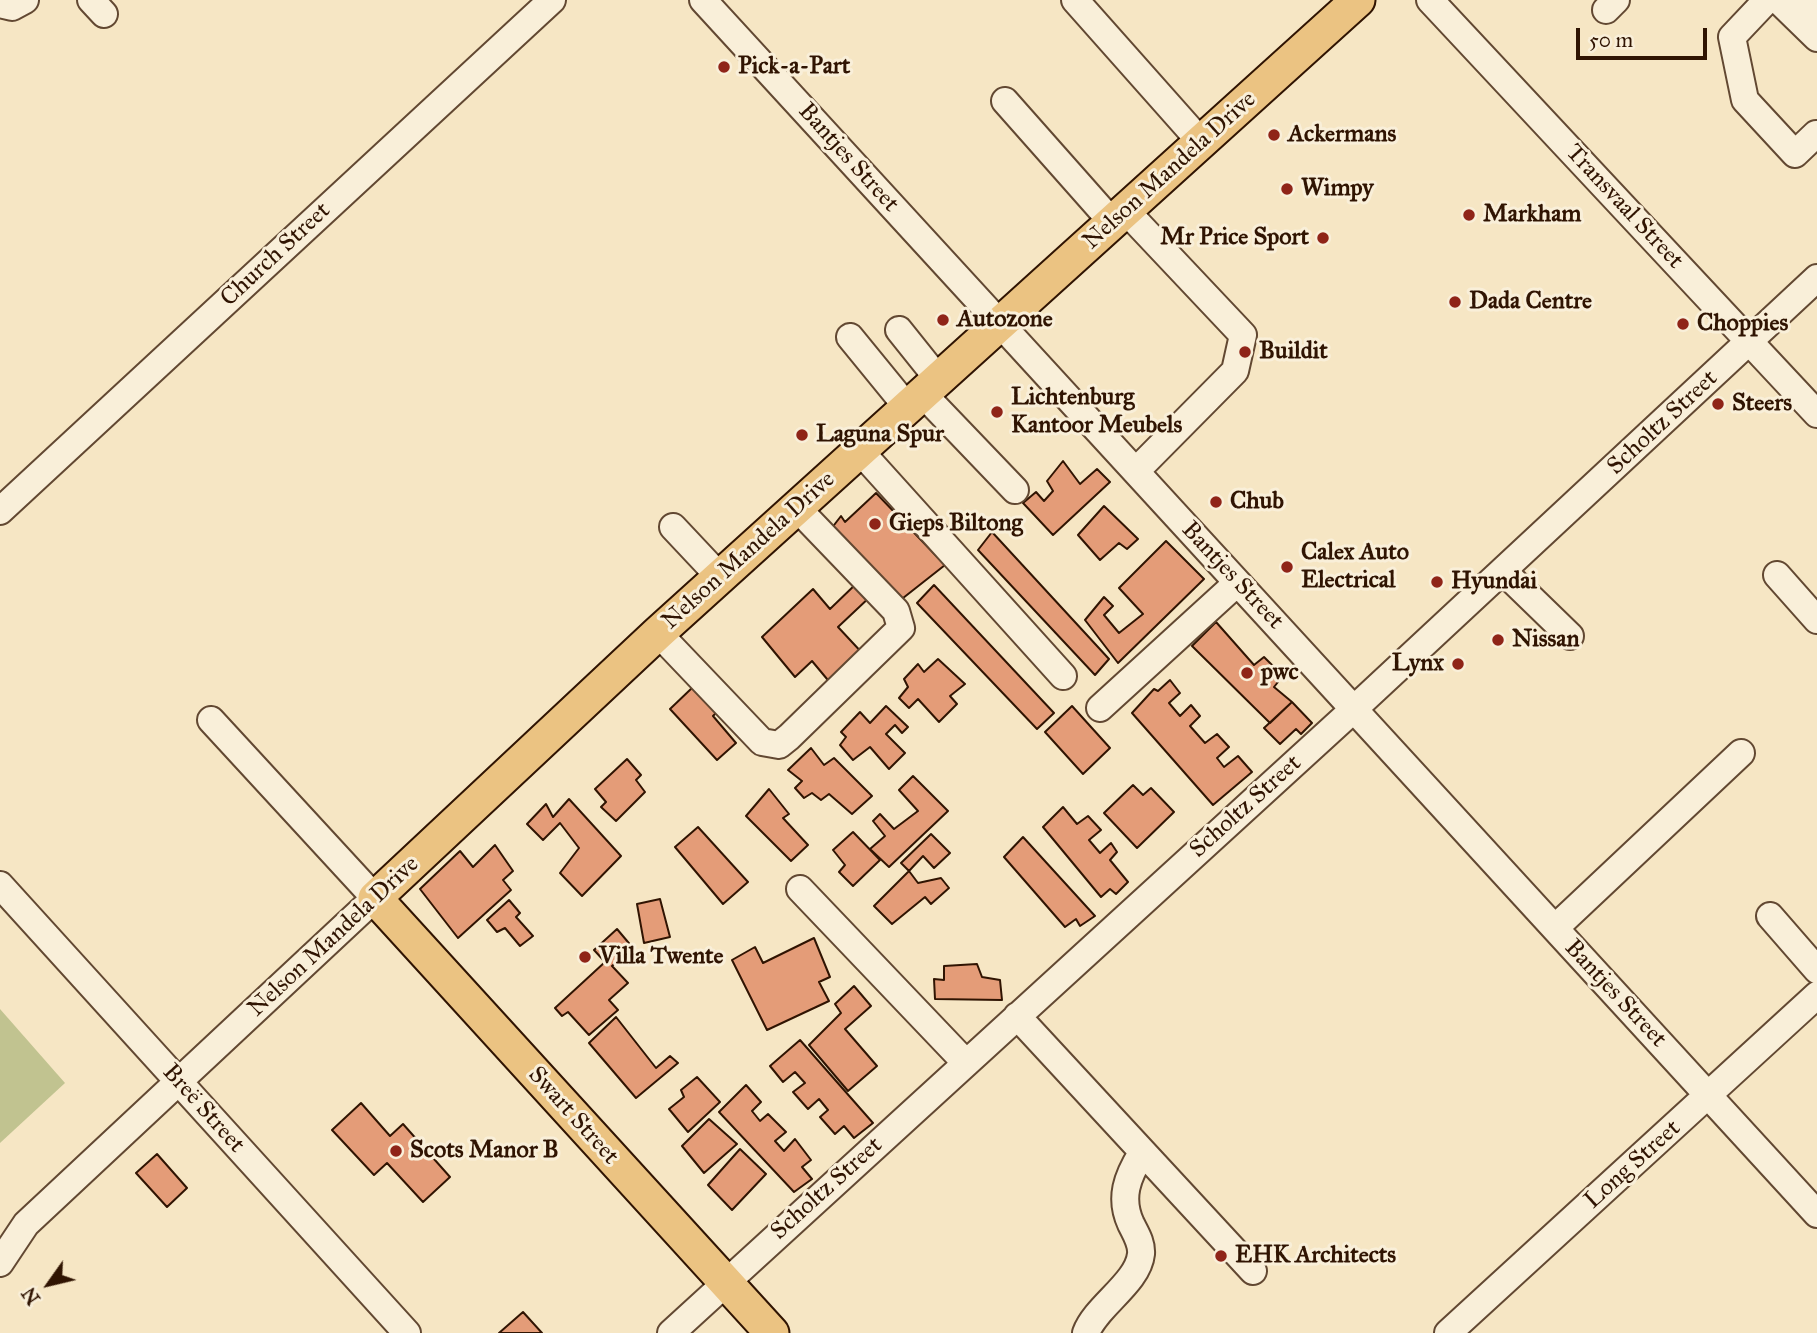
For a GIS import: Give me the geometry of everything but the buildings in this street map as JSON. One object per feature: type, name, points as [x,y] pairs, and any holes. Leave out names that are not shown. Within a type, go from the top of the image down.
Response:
[{"type":"main road","name":"Nelson Mandela Drive","points":[[375,898],[658,633],[1358,0]]},
{"type":"main road","name":"Swart Street","points":[[375,898],[772,1333]]},
{"type":"street","points":[[0,4],[12,7],[25,0]]},
{"type":"street","name":"Church Street","points":[[0,511],[552,0]]},
{"type":"street","name":"Bantjes Street","points":[[704,0],[1817,1214]]},
{"type":"street","points":[[1075,0],[1207,137]]},
{"type":"street","points":[[1098,0],[1207,137]]},
{"type":"street","name":"Transvaal Street","points":[[1430,0],[1817,414]]},
{"type":"street","points":[[1767,0],[1732,37],[1745,100],[1795,154],[1816,134]]},
{"type":"street","points":[[1778,0],[1817,38]]},
{"type":"street","points":[[1807,0],[1817,10]]},
{"type":"street","points":[[1005,101],[1119,217],[1243,335],[1235,371],[1136,471]]},
{"type":"street","name":"Scholtz Street","points":[[671,1333],[1354,709],[1817,278]]},
{"type":"street","points":[[899,330],[923,394]]},
{"type":"street","points":[[850,337],[923,394],[1014,490]]},
{"type":"street","points":[[860,451],[1063,676]]},
{"type":"street","points":[[658,633],[762,743],[779,745],[789,737],[901,628],[895,611],[797,508]]},
{"type":"street","points":[[673,527],[720,577]]},
{"type":"street","points":[[1503,570],[1570,636]]},
{"type":"street","points":[[1777,575],[1817,620]]},
{"type":"street","points":[[1100,708],[1237,583]]},
{"type":"street","points":[[211,720],[375,898]]},
{"type":"street","points":[[1555,928],[1741,753]]},
{"type":"street","name":"Breë Street","points":[[0,885],[407,1333]]},
{"type":"street","points":[[800,889],[966,1063]]},
{"type":"street","name":"Nelson Mandela Drive","points":[[0,1263],[26,1224],[375,898]]},
{"type":"street","points":[[1770,916],[1817,970]]},
{"type":"street","name":"Long Street","points":[[1448,1333],[1817,995]]},
{"type":"street","points":[[1017,1016],[1253,1271]]},
{"type":"street","points":[[1086,1333],[1097,1313],[1110,1301],[1139,1262],[1140,1244],[1124,1198],[1133,1168],[1142,1153]]},
{"type":"green space","points":[[0,1009],[65,1083],[0,1143]]},
{"type":"place","name":"Pick-a-Part","points":[[724,67]]},
{"type":"place","name":"Ackermans","points":[[1274,135]]},
{"type":"place","name":"Wimpy","points":[[1287,189]]},
{"type":"place","name":"Markham","points":[[1469,215]]},
{"type":"place","name":"Mr Price Sport","points":[[1323,238]]},
{"type":"place","name":"Dada Centre","points":[[1455,302]]},
{"type":"place","name":"Autozone","points":[[943,320]]},
{"type":"place","name":"Choppies","points":[[1683,324]]},
{"type":"place","name":"Buildit","points":[[1245,352]]},
{"type":"place","name":"Steers","points":[[1718,404]]},
{"type":"place","name":"Lichtenburg Kantoor Meubels","points":[[997,412]]},
{"type":"place","name":"Laguna Spur","points":[[802,435]]},
{"type":"place","name":"Chub","points":[[1216,502]]},
{"type":"place","name":"Gieps Biltong","points":[[875,524]]},
{"type":"place","name":"Calex Auto Electrical","points":[[1287,567]]},
{"type":"place","name":"Hyundai","points":[[1437,582]]},
{"type":"place","name":"Nissan","points":[[1498,640]]},
{"type":"place","name":"Lynx","points":[[1458,664]]},
{"type":"place","name":"pwc","points":[[1247,673]]},
{"type":"place","name":"Villa Twente","points":[[585,957]]},
{"type":"place","name":"Scots Manor B","points":[[396,1151]]},
{"type":"place","name":"EHK Architects","points":[[1221,1256]]}]
